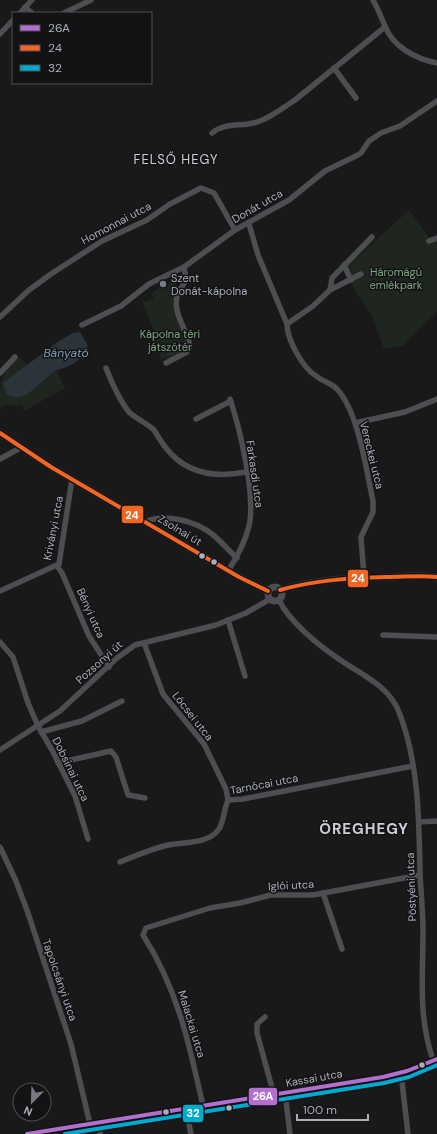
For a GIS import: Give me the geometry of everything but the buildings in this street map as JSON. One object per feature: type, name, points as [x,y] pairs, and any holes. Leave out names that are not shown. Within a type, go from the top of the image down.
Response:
[{"type":"street","points":[[21,12],[32,0]]},
{"type":"street","points":[[66,12],[91,0]]},
{"type":"street","points":[[373,0],[382,16],[385,27],[404,50],[423,59],[437,63]]},
{"type":"street","points":[[25,7],[31,12]]},
{"type":"street","points":[[0,34],[12,21]]},
{"type":"street","points":[[212,133],[225,126],[250,124],[260,121],[295,100],[385,27]]},
{"type":"street","points":[[334,68],[356,98]]},
{"type":"street","name":"Donát utca","points":[[82,325],[121,306],[149,284],[184,267],[234,230],[249,224],[295,195],[324,171],[361,153],[369,141],[381,133],[400,126],[437,101]]},
{"type":"street","name":"Homonnai utca","points":[[0,317],[20,298],[51,274],[102,241],[147,220],[170,204],[201,188],[214,192],[234,230]]},
{"type":"street","name":"Vereckei utca","points":[[249,224],[258,255],[287,324],[288,335],[295,350],[314,376],[337,389],[355,423],[373,501],[371,518],[361,537],[364,578]]},
{"type":"street","points":[[330,290],[332,278],[372,238]]},
{"type":"street","points":[[429,241],[437,238]]},
{"type":"street","points":[[344,265],[351,280]]},
{"type":"street","points":[[166,363],[187,352],[190,346],[181,323],[176,302],[178,293],[186,279],[184,267]]},
{"type":"street","points":[[287,324],[314,306],[330,290],[361,274]]},
{"type":"street","points":[[0,373],[14,357]]},
{"type":"street","points":[[106,368],[113,385],[129,412],[153,429],[166,448],[179,461],[192,469],[211,475],[246,472]]},
{"type":"street","points":[[355,423],[405,412],[437,399]]},
{"type":"street","name":"Farkasdi utca","points":[[196,419],[230,400],[246,472],[250,501],[250,518],[247,535],[237,558],[228,571]]},
{"type":"street","name":"Zsolnai út","points":[[0,433],[20,448],[228,571],[268,591]]},
{"type":"street","points":[[0,459],[20,448]]},
{"type":"street","name":"Kriványi utca","points":[[0,591],[57,566],[72,479]]},
{"type":"street","points":[[145,522],[157,518],[167,518],[196,525],[211,533],[237,558]]},
{"type":"street","name":"Bényi utca","points":[[57,566],[62,573],[89,636],[109,667]]},
{"type":"street","points":[[280,590],[282,594],[279,600],[274,601],[270,599],[268,591],[275,587],[280,590],[319,582],[364,578],[437,577]]},
{"type":"street","name":"Pozsonyi út","points":[[0,750],[60,711],[123,653],[135,646],[192,632],[228,620],[270,599]]},
{"type":"street","name":"Pöstyéni utca","points":[[279,600],[292,618],[331,653],[373,681],[388,694],[400,715],[413,766],[419,822],[423,930],[423,1020],[426,1041],[435,1059]]},
{"type":"street","points":[[228,620],[244,676]]},
{"type":"street","points":[[383,635],[437,637]]},
{"type":"street","name":"Dobsinai utca","points":[[0,642],[13,657],[38,726],[78,804],[88,839]]},
{"type":"street","name":"Lőcsei utca","points":[[144,643],[163,694],[204,744],[226,789],[228,800]]},
{"type":"street","name":"Dobsinai utca","points":[[41,732],[82,721],[122,701]]},
{"type":"street","points":[[58,763],[111,751],[116,757],[128,795],[145,798]]},
{"type":"street","name":"Tarnócai utca","points":[[120,862],[164,845],[194,842],[209,837],[215,833],[221,825],[228,800],[243,799],[413,766]]},
{"type":"street","points":[[419,822],[437,821]]},
{"type":"street","name":"Tapolcsányi utca","points":[[0,847],[16,881],[28,913],[71,1044],[90,1124]]},
{"type":"street","name":"Iglói utca","points":[[144,930],[152,925],[196,912],[271,894],[304,896],[420,875]]},
{"type":"street","points":[[324,893],[342,949]]},
{"type":"street","name":"Malackai utca","points":[[144,930],[143,935],[154,950],[180,1011],[203,1106]]},
{"type":"street","points":[[265,1017],[257,1024],[257,1033],[274,1095]]},
{"type":"street","name":"Kassai utca","points":[[27,1134],[274,1095],[401,1073],[435,1059]]},
{"type":"street","points":[[401,1073],[408,1134]]},
{"type":"street","points":[[285,1093],[290,1134]]},
{"type":"street","points":[[186,1109],[190,1134]]},
{"type":"street","points":[[100,1134],[101,1122]]},
{"type":"green space","name":"Háromágú emlékpark","points":[[409,210],[432,242],[437,241],[437,311],[403,346],[384,349],[373,318],[352,285],[348,266]]},
{"type":"green space","name":"Kápolna téri játszótér","points":[[175,280],[176,291],[174,307],[188,345],[177,355],[161,359],[151,333],[154,331],[141,298],[145,302],[154,298],[151,293],[154,293],[154,291]]},
{"type":"green space","points":[[19,358],[27,364],[27,367],[3,383],[6,394],[13,397],[26,395],[39,386],[56,370],[65,388],[24,411],[22,404],[13,406],[9,404],[4,406],[2,409],[0,407],[0,399],[2,378],[8,368]]},
{"type":"water","name":"Bányató","points":[[80,332],[88,346],[82,356],[70,366],[55,371],[49,375],[26,395],[13,397],[6,394],[3,383],[59,341],[73,333]]},
{"type":"waterway","points":[[167,355],[184,348]]},
{"type":"transit line","name":"24","points":[[0,433],[51,467],[239,577],[268,591]]},
{"type":"transit line","name":"24","points":[[280,590],[306,584],[347,579],[412,576],[437,577]]},
{"type":"transit line","name":"26A","points":[[27,1134],[383,1077],[407,1071],[437,1059]]},
{"type":"transit line","name":"32","points":[[65,1134],[384,1083],[409,1077],[437,1065]]},
{"type":"place","name":"Szent Donát-kápolna","points":[[163,284]]},
{"type":"district","name":"FELSŐ HEGY","points":[[176,159]]},
{"type":"district","name":"ÖREGHEGY","points":[[364,829]]}]
